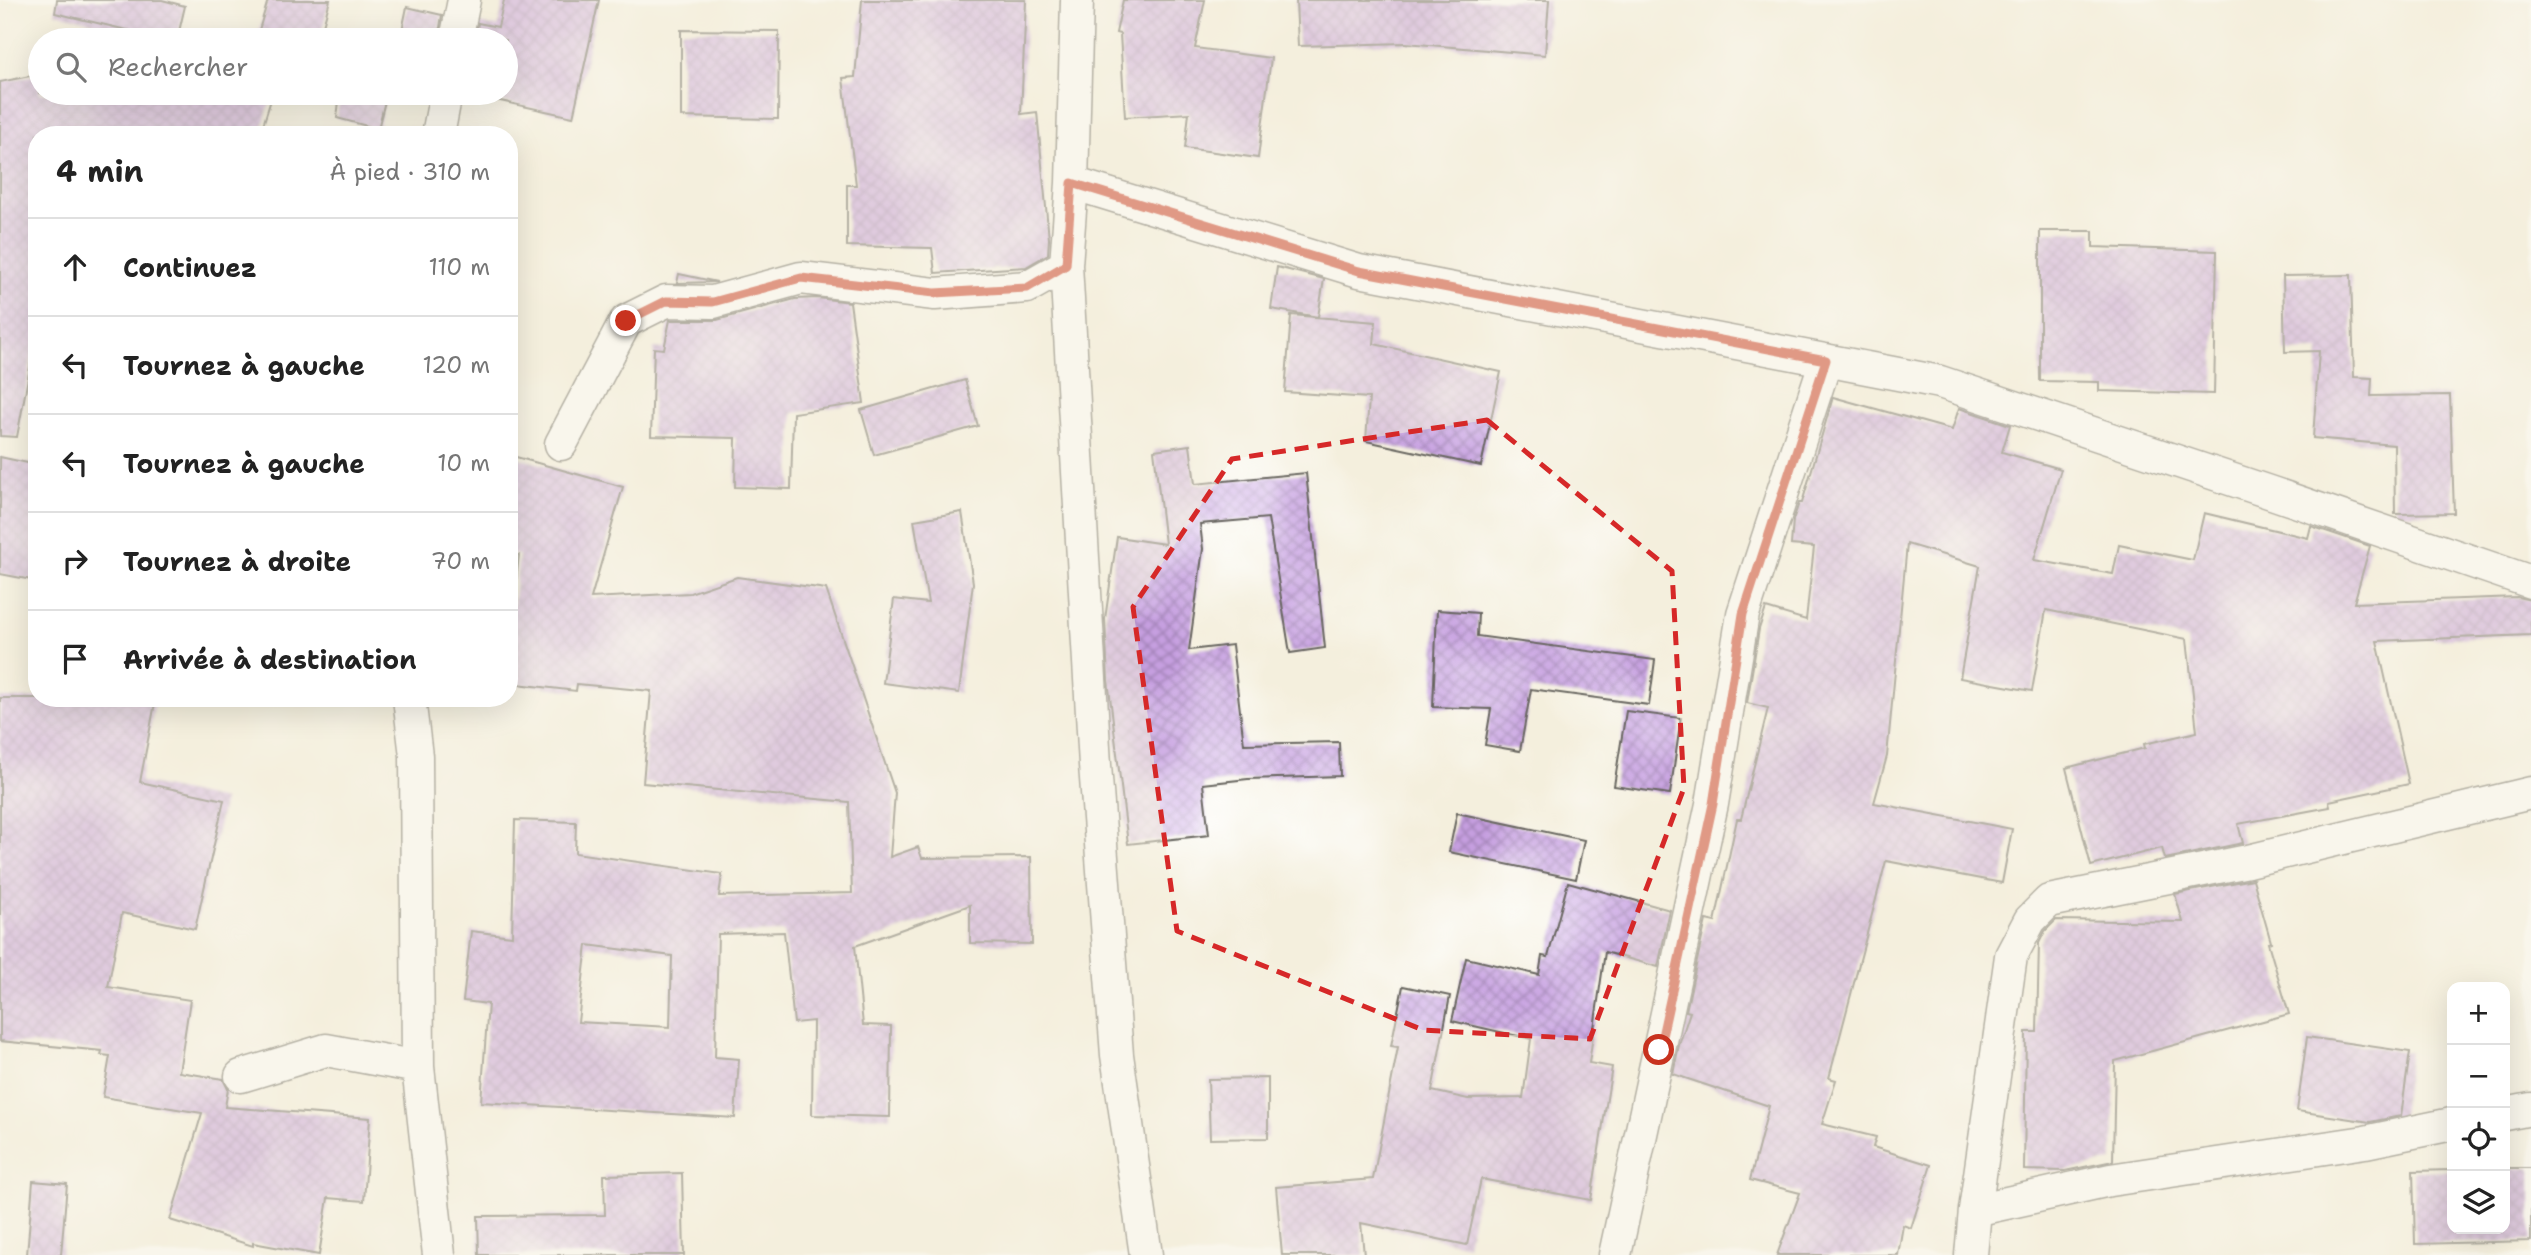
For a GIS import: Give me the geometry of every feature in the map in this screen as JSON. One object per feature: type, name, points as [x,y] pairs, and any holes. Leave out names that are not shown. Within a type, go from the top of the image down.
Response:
[{"type":"street","points":[[458,28],[464,0]]},
{"type":"street","points":[[1077,0],[1072,183],[1066,265],[1096,779],[1117,1055],[1146,1255]]},
{"type":"street","points":[[440,126],[444,105]]},
{"type":"street","points":[[1072,183],[1359,271],[1940,382],[2531,582]]},
{"type":"street","points":[[561,444],[626,321],[666,301],[713,302],[801,278],[935,293],[1027,288],[1066,265]]},
{"type":"street","points":[[1615,1255],[1713,804],[1743,614],[1826,360]]},
{"type":"street","points":[[410,707],[416,756],[418,1067],[439,1255]]},
{"type":"street","points":[[1971,1255],[2011,956],[2030,919],[2049,901],[2248,860],[2531,793]]},
{"type":"street","points":[[241,1076],[326,1050],[418,1067]]},
{"type":"street","points":[[2510,1113],[2531,1109]]},
{"type":"street","points":[[1975,1210],[2110,1180],[2365,1142],[2447,1125]]},
{"type":"highlighted area","points":[[1487,420],[1672,571],[1684,788],[1590,1039],[1423,1030],[1177,931],[1133,607],[1232,459]]},
{"type":"building","points":[[57,0],[162,0],[185,6],[180,28],[118,28],[55,13]]},
{"type":"building","points":[[268,0],[330,0],[322,28],[260,28]]},
{"type":"building","points":[[504,0],[599,0],[573,117],[518,105],[518,28],[477,28],[478,23],[498,27]]},
{"type":"building","points":[[862,0],[1026,0],[1021,114],[1037,112],[1049,239],[1048,254],[1026,267],[935,273],[932,248],[847,246],[847,185],[856,185],[843,78],[855,77]]},
{"type":"building","points":[[1123,0],[1205,0],[1195,48],[1271,58],[1258,158],[1185,148],[1189,113],[1125,117],[1120,34],[1116,33]]},
{"type":"building","points":[[1296,0],[1549,0],[1545,55],[1406,43],[1298,46]]},
{"type":"building","points":[[407,7],[442,15],[440,28],[403,28]]},
{"type":"building","points":[[681,30],[779,31],[778,119],[681,117]]},
{"type":"building","points":[[28,76],[28,105],[269,105],[263,126],[28,126],[28,378],[17,437],[0,436],[0,82]]},
{"type":"building","points":[[339,105],[384,105],[379,126],[367,126],[337,118]]},
{"type":"building","points":[[2040,231],[2093,231],[2093,247],[2217,251],[2214,394],[2099,391],[2099,382],[2040,381]]},
{"type":"building","points":[[1277,267],[1324,279],[1318,317],[1271,309]]},
{"type":"building","points":[[679,274],[717,282],[677,283]]},
{"type":"building","points":[[2351,275],[2354,377],[2372,378],[2371,396],[2450,395],[2454,513],[2395,514],[2394,445],[2313,438],[2319,351],[2285,352],[2283,276]]},
{"type":"building","points":[[817,298],[850,302],[864,403],[793,413],[791,489],[735,487],[736,438],[651,436],[654,348],[664,349],[670,320],[717,320],[795,299]]},
{"type":"building","points":[[1291,315],[1376,322],[1374,344],[1501,372],[1481,466],[1366,441],[1369,398],[1285,392]]},
{"type":"building","points":[[965,380],[978,426],[874,455],[861,410]]},
{"type":"building","points":[[1833,397],[1952,430],[1959,408],[2010,425],[2002,452],[2061,469],[2034,560],[2113,574],[2119,545],[2193,560],[2204,513],[2308,538],[2311,526],[2370,546],[2354,603],[2517,597],[2531,600],[2531,635],[2377,641],[2409,784],[2329,801],[2330,807],[2238,824],[2243,843],[2165,859],[2162,848],[2091,866],[2066,768],[2145,748],[2144,744],[2197,732],[2187,639],[2046,610],[2032,691],[1960,678],[1980,566],[1907,544],[1887,756],[1874,803],[2012,829],[2002,883],[1886,861],[1829,1078],[1836,1080],[1822,1124],[1876,1137],[1873,1147],[1931,1165],[1911,1228],[1903,1225],[1898,1255],[1777,1255],[1800,1193],[1750,1180],[1769,1106],[1673,1074],[1690,1012],[1686,1011],[1706,920],[1715,922],[1737,819],[1741,819],[1768,708],[1747,703],[1759,629],[1766,608],[1806,620],[1814,547],[1791,545],[1793,520],[1799,503],[1802,503]]},
{"type":"building","points":[[1190,445],[1195,484],[1306,473],[1325,648],[1290,653],[1268,518],[1200,524],[1203,549],[1189,650],[1232,645],[1244,744],[1339,742],[1340,776],[1248,779],[1203,784],[1209,835],[1128,844],[1108,680],[1105,619],[1117,537],[1165,544],[1154,450]]},
{"type":"building","points":[[0,457],[28,463],[28,579],[0,574]]},
{"type":"building","points":[[518,458],[623,487],[591,598],[690,593],[737,577],[826,589],[895,793],[890,857],[918,847],[922,858],[1031,857],[1032,944],[970,943],[970,905],[855,946],[863,1025],[891,1026],[890,1117],[812,1115],[813,1021],[794,1023],[784,932],[718,934],[715,1057],[739,1059],[735,1118],[481,1102],[488,1004],[463,1001],[471,931],[512,936],[515,820],[576,822],[575,853],[722,874],[719,896],[852,893],[849,802],[643,783],[651,691],[577,684],[576,691],[518,684]],"holes":[[[587,945],[672,956],[670,1027],[578,1022]]]},
{"type":"building","points":[[962,512],[973,583],[959,693],[883,683],[894,599],[928,603],[914,520]]},
{"type":"building","points":[[1437,610],[1478,613],[1477,636],[1655,660],[1649,705],[1531,689],[1520,751],[1485,745],[1491,709],[1433,707]]},
{"type":"building","points":[[0,698],[28,698],[28,707],[154,707],[140,782],[224,800],[195,929],[122,913],[108,987],[190,1000],[179,1072],[223,1079],[228,1089],[225,1107],[370,1118],[364,1201],[328,1198],[319,1255],[253,1243],[253,1246],[170,1220],[202,1113],[103,1097],[110,1056],[101,1055],[102,1051],[0,1041]]},
{"type":"building","points":[[1626,711],[1681,718],[1670,794],[1614,786]]},
{"type":"building","points":[[1457,813],[1584,840],[1576,879],[1449,852]]},
{"type":"building","points":[[2253,879],[2289,1014],[2115,1061],[2113,1161],[2065,1171],[2024,1170],[2026,1032],[2037,1032],[2039,943],[2045,931],[2056,920],[2183,922],[2175,894]]},
{"type":"building","points":[[1568,882],[1670,910],[1658,967],[1605,952],[1589,1063],[1612,1067],[1591,1200],[1481,1179],[1467,1245],[1361,1223],[1364,1255],[1282,1255],[1276,1187],[1373,1179],[1398,1047],[1391,1046],[1403,986],[1450,996],[1432,1091],[1468,1099],[1523,1098],[1531,1039],[1452,1021],[1466,958],[1539,975],[1542,956],[1548,957]]},
{"type":"building","points":[[2307,1037],[2410,1052],[2401,1116],[2370,1122],[2297,1111]]},
{"type":"building","points":[[1268,1078],[1268,1138],[1210,1139],[1208,1079]]},
{"type":"building","points":[[2510,1168],[2531,1168],[2531,1241],[2415,1244],[2413,1171],[2447,1170],[2447,1234],[2510,1234]]},
{"type":"building","points":[[682,1173],[684,1255],[479,1255],[478,1216],[605,1215],[604,1175]]},
{"type":"building","points":[[33,1181],[67,1184],[61,1255],[27,1255]]},
{"type":"route","points":[[626,321],[666,301],[713,302],[801,278],[935,293],[1027,288],[1066,265],[1072,183],[1359,271],[1826,360],[1743,614],[1713,804],[1659,1050]]}]
